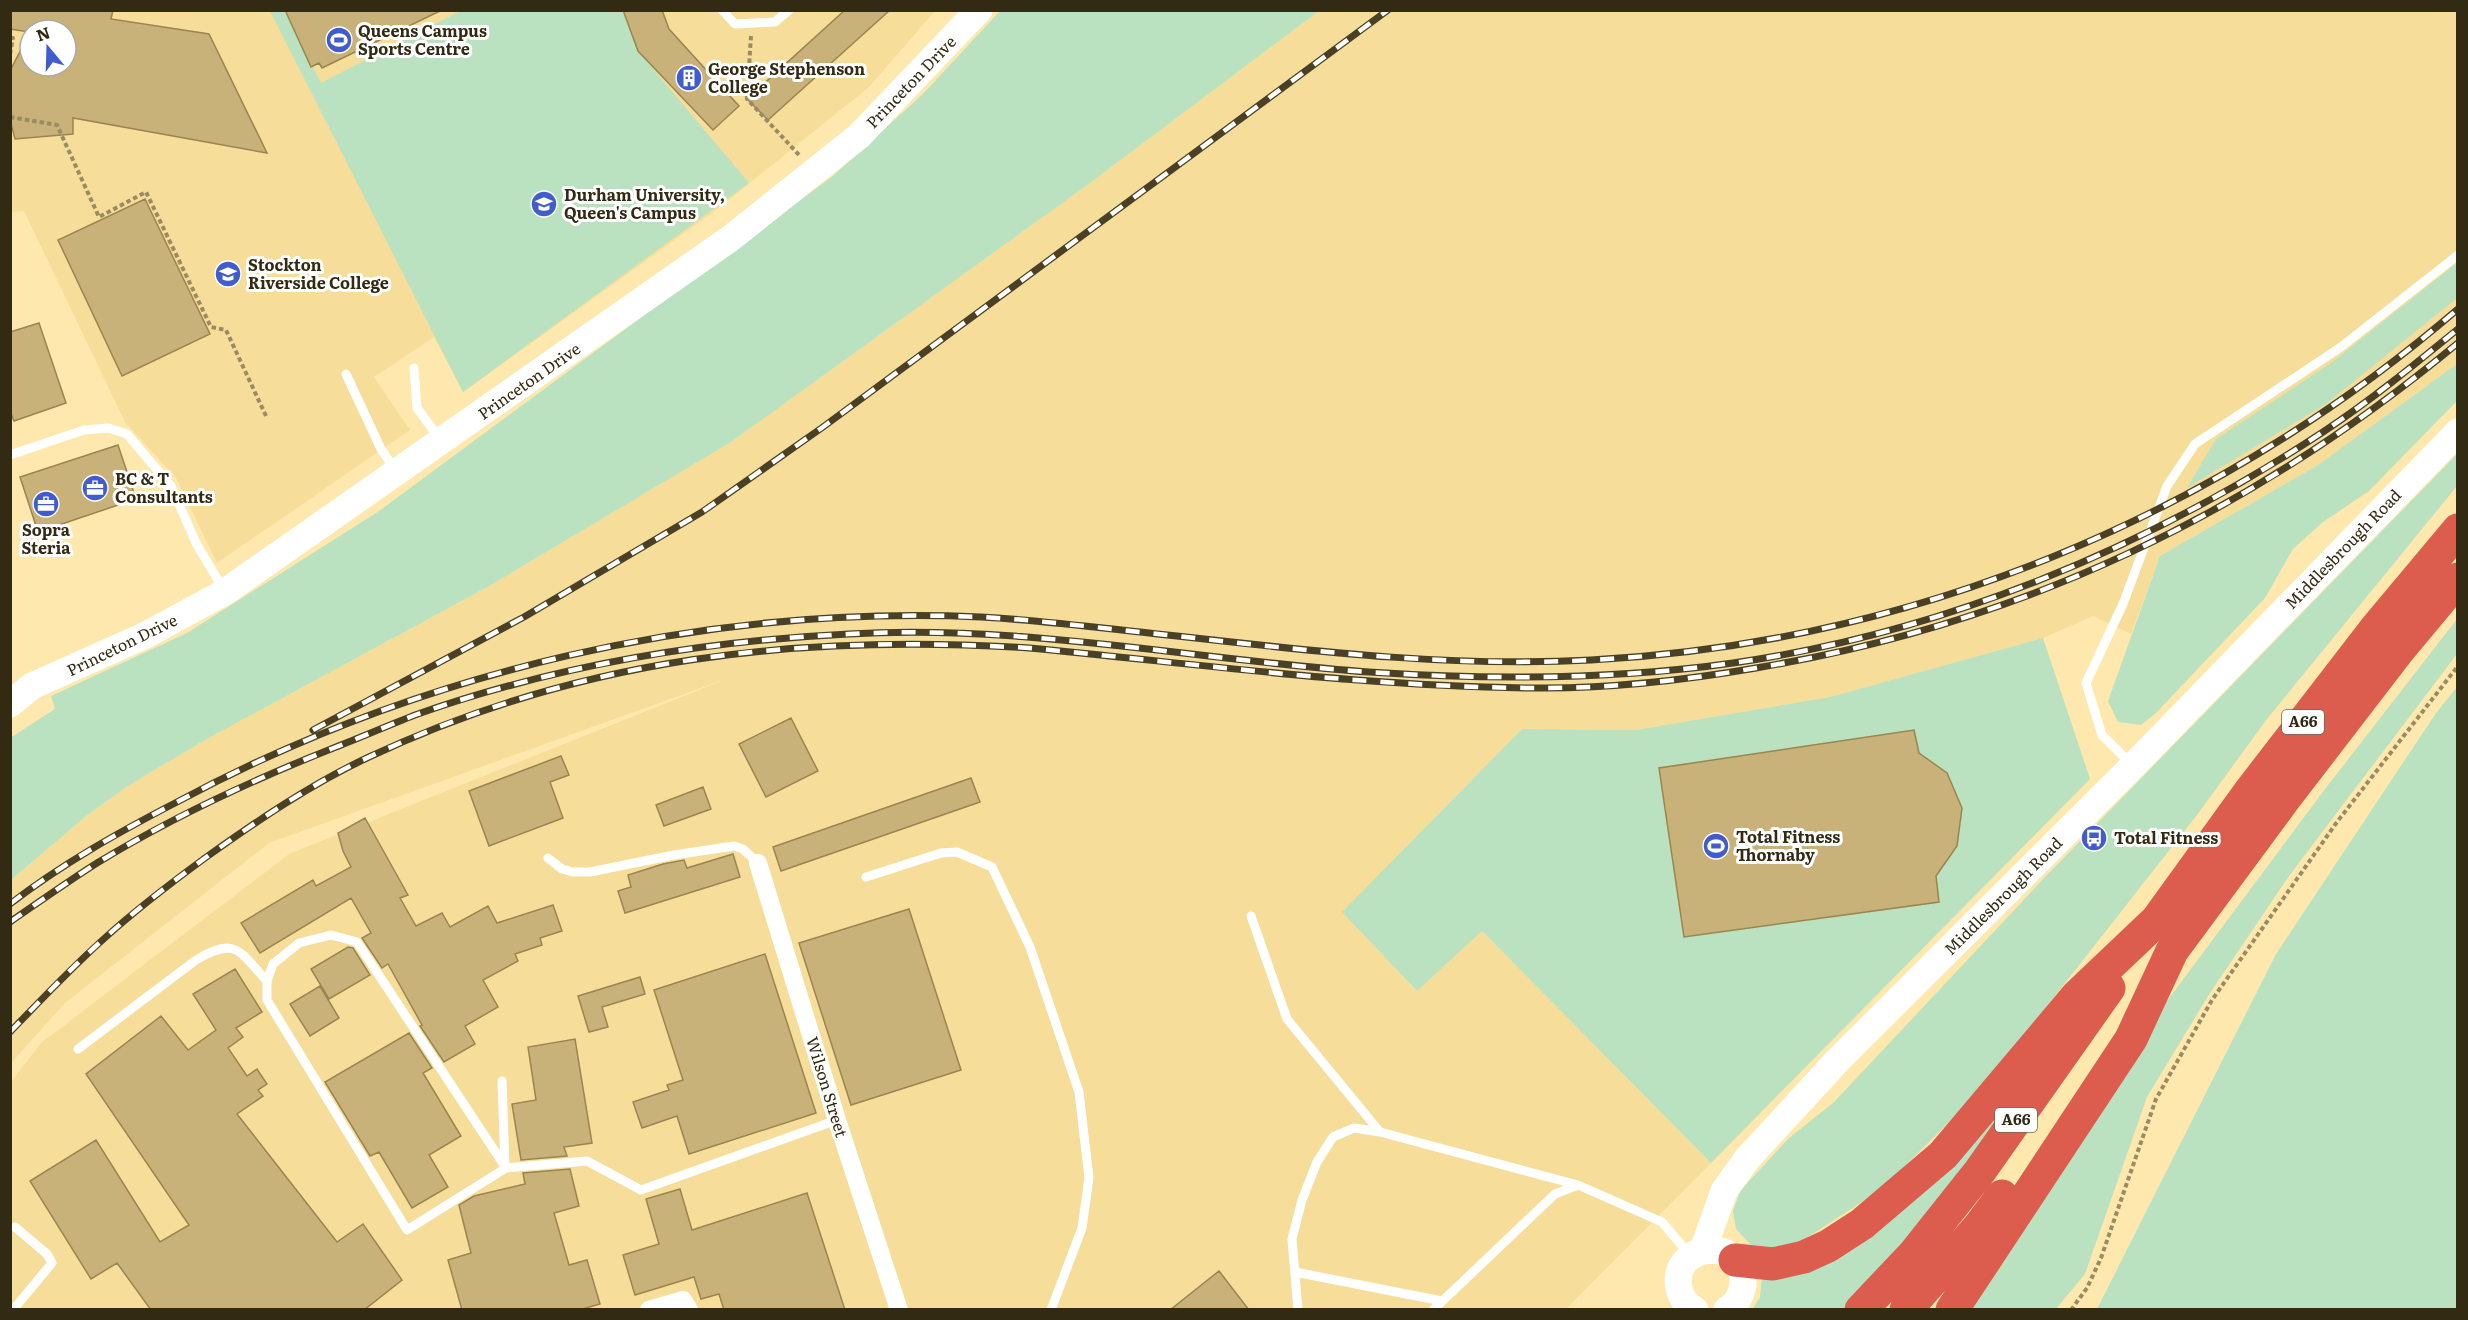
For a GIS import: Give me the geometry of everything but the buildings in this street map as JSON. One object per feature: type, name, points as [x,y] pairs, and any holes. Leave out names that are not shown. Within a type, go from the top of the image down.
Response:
[{"type":"highway","name":"A66","points":[[1861,1310],[1914,1254],[1980,1171],[2251,790],[2376,628],[2457,531]]},
{"type":"highway","name":"A66","points":[[1906,1310],[1979,1227],[2036,1150],[2082,1077],[2172,951],[2285,798],[2398,651],[2457,579]]},
{"type":"highway","name":"A66","points":[[1736,1260],[1773,1264],[1804,1257],[1828,1246],[1862,1224],[1943,1155],[2078,996],[2157,920]]},
{"type":"highway","points":[[1952,1310],[2131,1039],[2172,951]]},
{"type":"main road","name":"Princeton Drive","points":[[10,704],[21,685],[146,635],[225,592],[731,238],[859,136],[979,10]]},
{"type":"main road","name":"Middlesbrough Road","points":[[1691,1309],[1684,1300],[1678,1282],[1684,1263],[1697,1253],[1724,1191],[1748,1159],[1838,1060],[2133,766],[2457,432]]},
{"type":"main road","points":[[1697,1253],[1721,1250],[1736,1260],[1741,1269],[1742,1290],[1738,1300],[1727,1310]]},
{"type":"street","name":"Wilson Street","points":[[758,863],[837,1120],[899,1310]]},
{"type":"street","points":[[649,1310],[686,1305]]},
{"type":"lane","points":[[722,10],[735,24],[775,22],[789,10]]},
{"type":"lane","points":[[2133,766],[2102,735],[2086,683],[2122,604],[2167,486],[2195,444],[2342,347],[2457,255]]},
{"type":"lane","points":[[414,368],[417,408],[442,442]]},
{"type":"lane","points":[[346,374],[381,449],[398,473]]},
{"type":"lane","points":[[10,455],[84,430],[108,428],[127,434],[171,486],[197,545],[225,592]]},
{"type":"lane","points":[[548,858],[562,869],[573,872],[590,872],[684,853],[734,846],[743,849],[758,863]]},
{"type":"lane","points":[[866,876],[941,853],[957,852],[992,867],[1030,947],[1079,1092],[1089,1178],[1082,1228],[1051,1310]]},
{"type":"lane","points":[[1251,916],[1287,1019],[1380,1132]]},
{"type":"lane","points":[[506,1168],[357,942],[331,935],[298,943],[273,964],[267,981],[267,1000],[407,1230],[506,1168],[586,1161],[641,1190],[837,1120]]},
{"type":"lane","points":[[78,1049],[211,951],[223,947],[234,949],[267,981]]},
{"type":"lane","points":[[502,1081],[506,1168]]},
{"type":"lane","points":[[1298,1310],[1292,1239],[1302,1200],[1317,1162],[1333,1137],[1354,1128],[1380,1132],[1578,1185],[1662,1222],[1697,1253]]},
{"type":"lane","points":[[1433,1310],[1555,1194],[1578,1185]]},
{"type":"lane","points":[[13,1310],[52,1263],[46,1254],[15,1227]]},
{"type":"lane","points":[[1295,1272],[1442,1301]]},
{"type":"path","points":[[752,23],[747,99],[815,171]]},
{"type":"path","points":[[10,38],[13,38],[10,54]]},
{"type":"path","points":[[10,117],[57,125],[99,217],[146,192],[211,327],[226,330],[266,416]]},
{"type":"path","points":[[2071,1310],[2087,1288],[2101,1258],[2156,1099],[2212,999],[2337,822],[2457,666]]},
{"type":"shaded area","points":[[11,11],[935,11],[869,87],[715,211],[463,392],[434,337],[374,377],[410,430],[217,563],[176,478],[125,422],[24,211],[11,212]]},
{"type":"shaded area","points":[[1319,11],[2457,11],[2457,364],[2318,465],[2160,556],[2131,634],[2093,616],[2043,638],[1830,697],[1636,730],[1522,729],[1342,912],[1417,991],[1482,931],[1711,1163],[1566,1309],[11,1309],[11,1082],[41,1043],[289,854],[729,678],[269,843],[65,1003],[11,1063],[11,880],[85,817],[126,787],[205,740],[491,585],[731,442],[1090,183]]},
{"type":"green space","name":"Durham University, Queen's Campus","points":[[270,11],[285,11],[321,83],[460,11],[623,11],[638,51],[749,183],[463,392]]},
{"type":"green space","points":[[1000,11],[1319,11],[1090,183],[731,442],[491,585],[205,740],[126,787],[85,817],[11,880],[10,738],[55,709],[51,696],[187,633],[379,511],[833,176],[923,94]]},
{"type":"green space","points":[[2457,263],[2457,298],[2326,404],[2187,488],[2216,439],[2331,363]]},
{"type":"green space","points":[[2457,364],[2457,401],[2369,491],[2323,522],[2293,549],[2265,598],[2155,714],[2141,725],[2118,722],[2108,701],[2160,556],[2318,465]]},
{"type":"green space","points":[[2457,454],[2457,486],[2267,719],[2197,815],[1981,1090],[1883,1188],[1796,1245],[1766,1250],[1751,1245],[1736,1229],[1733,1211],[1740,1191],[1788,1139],[1834,1102],[2048,874]]},
{"type":"green space","points":[[2457,619],[2457,654],[2289,876],[2210,993],[2147,1097],[2085,1274],[2056,1309],[1962,1310],[2158,1013],[2325,789]]},
{"type":"green space","name":"Total Fitness Thornaby","points":[[2043,638],[2090,779],[1711,1163],[1482,931],[1417,991],[1342,912],[1522,729],[1636,730],[1830,697]]},
{"type":"green space","points":[[2457,687],[2457,1309],[2097,1309],[2276,954],[2436,713]]},
{"type":"green space","points":[[1992,1115],[1999,1121],[1906,1244],[1843,1309],[1752,1310],[1760,1297],[1762,1276]]},
{"type":"railway","points":[[313,730],[524,617],[702,512],[823,427],[1388,10]]},
{"type":"railway","points":[[10,904],[70,862],[155,813],[270,756],[367,716],[466,683],[567,656],[669,636],[773,622],[877,616],[981,617],[1370,656],[1536,662],[1591,660],[1710,649],[1828,627],[1942,597],[2053,556],[2161,507],[2265,450],[2364,383],[2458,309]]},
{"type":"railway","points":[[10,922],[97,863],[182,816],[271,774],[394,723],[521,683],[629,659],[684,650],[794,637],[849,634],[914,632],[980,634],[1045,638],[1304,667],[1369,672],[1551,677],[1642,673],[1733,663],[1811,649],[1889,631],[2040,580],[2186,513],[2323,432],[2375,395],[2458,329]]},
{"type":"railway","points":[[10,1032],[107,936],[167,886],[244,830],[326,779],[369,757],[449,723],[529,696],[610,675],[692,660],[774,650],[858,645],[1029,648],[1350,680],[1479,687],[1571,688],[1624,685],[1677,680],[1756,668],[1854,648],[1948,623],[2040,591],[2129,553],[2215,509],[2298,460],[2379,404],[2458,343]]},
{"type":"place","name":"Queens Campus Sports Centre","points":[[339,40]]},
{"type":"place","name":"George Stephenson College","points":[[689,78]]},
{"type":"place","name":"Durham University, Queen's Campus","points":[[544,204]]},
{"type":"place","name":"Stockton Riverside College","points":[[228,274]]},
{"type":"place","name":"BC & T Consultants","points":[[95,488]]},
{"type":"place","name":"Sopra Steria","points":[[46,504]]},
{"type":"place","name":"Total Fitness","points":[[2094,838]]},
{"type":"place","name":"Total Fitness Thornaby","points":[[1716,846]]}]
